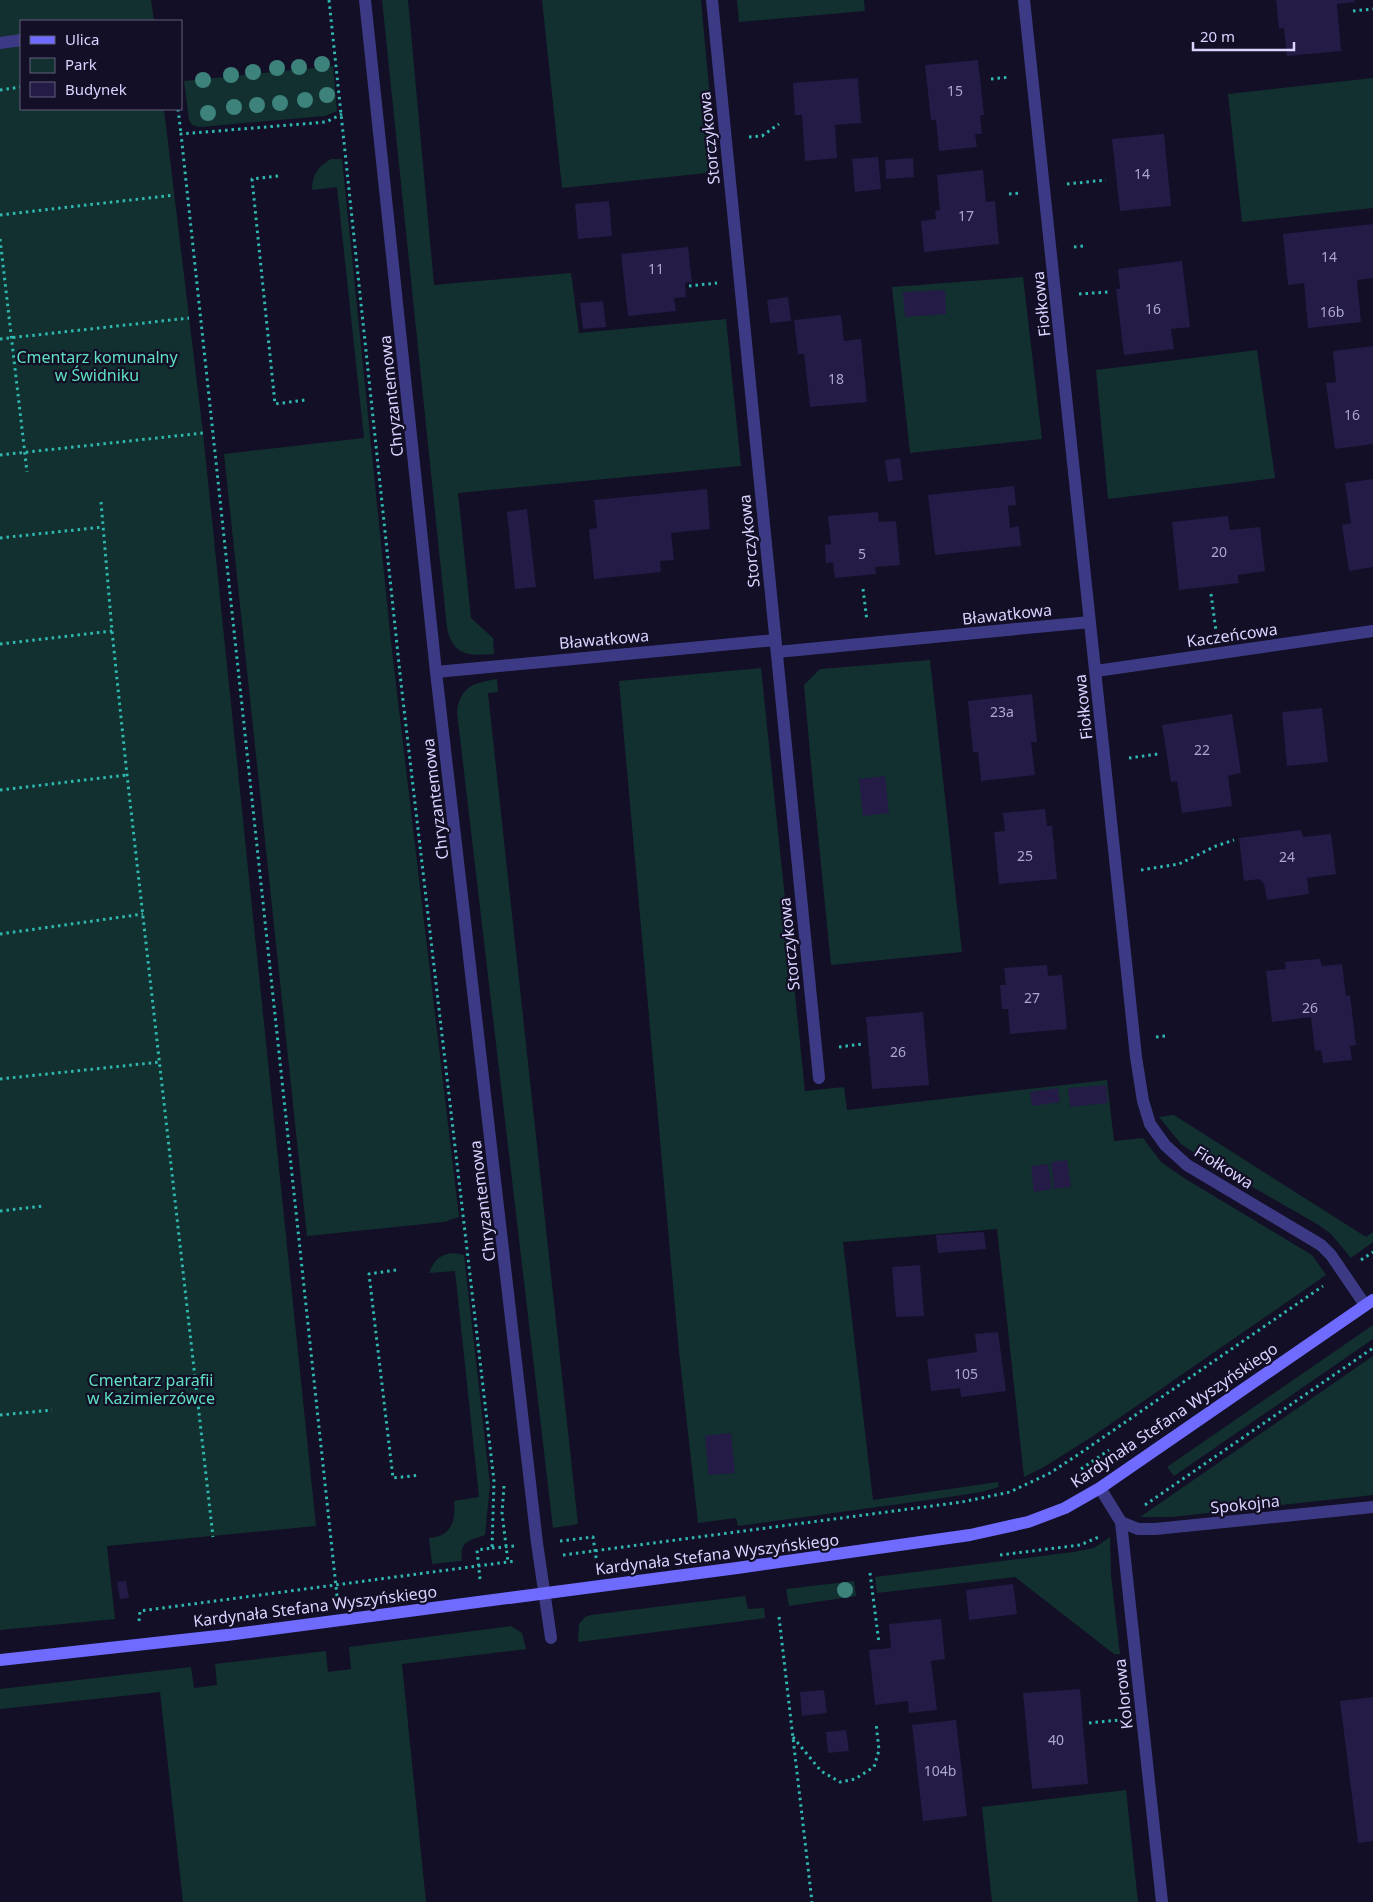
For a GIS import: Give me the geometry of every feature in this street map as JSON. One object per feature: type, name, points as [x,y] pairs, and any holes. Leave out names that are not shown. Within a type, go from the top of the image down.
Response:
[{"type":"street","name":"Chryzantemowa","points":[[365,0],[436,672],[539,1558],[551,1638]]},
{"type":"street","name":"Storczykowa","points":[[712,0],[819,1078]]},
{"type":"street","name":"Fiołkowa","points":[[1024,0],[1136,1057],[1143,1101],[1150,1124],[1165,1145],[1186,1165],[1321,1245],[1369,1302]]},
{"type":"street","points":[[0,43],[20,40]]},
{"type":"street","name":"Bławatkowa","points":[[436,672],[776,646],[869,644],[1090,622]]},
{"type":"street","name":"Kaczeńcowa","points":[[1096,671],[1373,631]]},
{"type":"street","name":"Kardynała Stefana Wyszyńskiego","points":[[0,1660],[227,1635],[544,1593],[970,1535],[1028,1522],[1065,1508],[1100,1488],[1369,1302]]},
{"type":"street","name":"Kolorowa","points":[[1100,1488],[1120,1522],[1162,1902]]},
{"type":"street","name":"Spokojna","points":[[1120,1522],[1138,1529],[1155,1529],[1373,1507]]},
{"type":"path","points":[[329,0],[401,683],[494,1481],[492,1548],[476,1550],[480,1579]]},
{"type":"path","points":[[1353,10],[1373,9]]},
{"type":"path","points":[[0,90],[20,87]]},
{"type":"path","points":[[178,110],[337,1597]]},
{"type":"path","points":[[182,134],[326,122],[342,114]]},
{"type":"path","points":[[726,139],[762,136],[779,124]]},
{"type":"path","points":[[278,176],[252,179],[275,404],[305,400]]},
{"type":"path","points":[[1044,186],[1106,180]]},
{"type":"path","points":[[0,215],[174,195]]},
{"type":"path","points":[[0,239],[27,472]]},
{"type":"path","points":[[1056,296],[1108,292]]},
{"type":"path","points":[[0,339],[189,318]]},
{"type":"path","points":[[0,455],[203,433]]},
{"type":"path","points":[[101,502],[112,631],[213,1536]]},
{"type":"path","points":[[0,538],[103,527]]},
{"type":"path","points":[[863,589],[869,644]]},
{"type":"path","points":[[1211,594],[1220,654]]},
{"type":"path","points":[[0,644],[112,631]]},
{"type":"path","points":[[1105,762],[1158,754]]},
{"type":"path","points":[[0,790],[128,775]]},
{"type":"path","points":[[1117,873],[1179,864],[1216,846],[1234,840]]},
{"type":"path","points":[[0,934],[143,914]]},
{"type":"path","points":[[0,1080],[160,1062]]},
{"type":"path","points":[[0,1211],[44,1206]]},
{"type":"path","points":[[138,1644],[140,1611],[962,1502],[1010,1492],[1050,1472],[1078,1454],[1373,1252]]},
{"type":"path","points":[[396,1270],[370,1274],[387,1430],[393,1478],[420,1475]]},
{"type":"path","points":[[1169,1488],[1373,1348]]},
{"type":"path","points":[[0,1415],[52,1410]]},
{"type":"path","points":[[1077,1471],[1116,1445]]},
{"type":"path","points":[[593,1537],[597,1562]]},
{"type":"path","points":[[870,1572],[879,1643]]},
{"type":"path","points":[[778,1617],[812,1902]]},
{"type":"path","points":[[1089,1723],[1142,1717]]},
{"type":"path","points":[[792,1737],[821,1771],[840,1782],[855,1779],[874,1767],[879,1750],[876,1723]]},
{"type":"green space","name":"Cmentarz parafii w Kazimierzówce","points":[[0,0],[151,0],[154,20],[20,20],[20,110],[164,110],[203,433],[316,1526],[107,1546],[115,1619],[0,1630]]},
{"type":"green space","points":[[382,0],[408,0],[434,285],[571,273],[579,333],[726,319],[741,466],[458,493],[471,618],[493,638],[494,654],[477,655],[463,652],[453,644],[447,628]]},
{"type":"green space","points":[[542,0],[701,0],[717,172],[562,188]]},
{"type":"green space","points":[[737,0],[864,0],[865,11],[739,22]]},
{"type":"green space","points":[[333,66],[337,111],[325,116],[200,127],[192,125],[189,120],[184,81]]},
{"type":"green space","points":[[1373,78],[1373,208],[1242,222],[1228,94]]},
{"type":"green space","points":[[331,159],[342,159],[391,642],[459,1217],[444,1222],[307,1236],[224,454],[364,438],[337,187],[312,190],[313,180],[317,172]]},
{"type":"green space","points":[[1023,277],[1042,439],[910,453],[892,287]]},
{"type":"green space","points":[[1257,350],[1275,478],[1108,499],[1096,370]]},
{"type":"green space","points":[[930,660],[962,952],[831,965],[804,685],[820,669]]},
{"type":"green space","points":[[761,668],[805,1091],[844,1087],[847,1110],[1107,1080],[1114,1141],[1143,1138],[1161,1162],[1184,1178],[1312,1255],[1326,1275],[1093,1436],[1044,1467],[1024,1477],[997,1229],[843,1242],[873,1500],[998,1482],[999,1487],[981,1492],[936,1499],[738,1526],[736,1518],[698,1523],[679,1352],[619,681]]},
{"type":"green space","points":[[497,679],[498,692],[488,693],[578,1524],[553,1528],[457,712],[461,696],[469,687],[481,682]]},
{"type":"green space","points":[[1174,1115],[1366,1237],[1373,1232],[1373,1242],[1351,1258],[1331,1234],[1317,1224],[1181,1144],[1159,1117]]},
{"type":"green space","points":[[454,1253],[464,1255],[490,1485],[485,1535],[470,1540],[464,1545],[462,1561],[432,1564],[429,1538],[437,1537],[448,1531],[453,1521],[454,1501],[479,1497],[455,1271],[429,1273],[438,1258]]},
{"type":"green space","points":[[1373,1325],[1373,1339],[1174,1476],[1167,1467]]},
{"type":"green space","points":[[1373,1356],[1373,1495],[1172,1517],[1140,1517]]},
{"type":"green space","points":[[1110,1537],[1111,1575],[1120,1654],[1114,1654],[1015,1577],[877,1593],[875,1577],[1073,1552],[1094,1548]]},
{"type":"green space","points":[[854,1581],[856,1596],[789,1606],[786,1589]]},
{"type":"green space","points":[[745,1596],[748,1609],[764,1608],[765,1618],[578,1642],[579,1624],[585,1617],[591,1615]]},
{"type":"green space","points":[[511,1626],[522,1633],[526,1649],[402,1664],[426,1902],[183,1902],[160,1692],[0,1709],[0,1689],[191,1667],[194,1688],[217,1685],[215,1664],[326,1651],[328,1672],[351,1669],[349,1647]]},
{"type":"green space","points":[[1126,1790],[1138,1902],[992,1902],[982,1807]]},
{"type":"building","points":[[1276,0],[1354,0],[1354,2],[1337,4],[1341,51],[1287,56],[1284,28],[1279,29]]},
{"type":"building","points":[[978,60],[984,115],[980,115],[982,134],[975,134],[977,147],[939,151],[936,120],[931,120],[925,65]]},
{"type":"building","points":[[858,78],[861,123],[835,125],[837,158],[805,161],[802,115],[795,115],[793,83]]},
{"type":"building","points":[[1164,134],[1171,206],[1120,211],[1112,139]]},
{"type":"building","points":[[878,157],[881,189],[855,192],[852,159]]},
{"type":"building","points":[[913,158],[914,177],[886,179],[885,160]]},
{"type":"building","points":[[983,170],[986,202],[995,201],[999,244],[924,252],[921,221],[936,219],[935,211],[940,210],[937,175]]},
{"type":"building","points":[[609,201],[612,236],[578,239],[575,204]]},
{"type":"building","points":[[1373,224],[1373,278],[1357,280],[1361,322],[1308,328],[1304,283],[1288,285],[1283,234]]},
{"type":"building","points":[[688,247],[692,282],[685,283],[686,297],[674,298],[676,311],[628,316],[621,254]]},
{"type":"building","points":[[1182,261],[1190,327],[1171,329],[1174,349],[1124,355],[1116,289],[1120,289],[1118,269]]},
{"type":"building","points":[[945,290],[946,314],[905,317],[903,292]]},
{"type":"building","points":[[788,297],[791,321],[770,323],[767,300]]},
{"type":"building","points":[[603,301],[606,327],[583,329],[580,303]]},
{"type":"building","points":[[841,315],[844,341],[861,339],[867,402],[810,407],[804,354],[798,354],[794,320]]},
{"type":"building","points":[[1373,346],[1373,444],[1335,449],[1326,383],[1336,382],[1333,351]]},
{"type":"building","points":[[900,458],[903,480],[888,482],[885,460]]},
{"type":"building","points":[[1373,479],[1373,567],[1349,571],[1342,525],[1351,523],[1345,483]]},
{"type":"building","points":[[1014,486],[1016,505],[1008,506],[1010,528],[1019,526],[1021,546],[935,555],[928,495]]},
{"type":"building","points":[[707,489],[710,529],[671,533],[674,560],[660,561],[661,572],[594,579],[589,529],[597,528],[594,500]]},
{"type":"building","points":[[527,509],[536,587],[515,589],[507,512]]},
{"type":"building","points":[[878,512],[879,522],[896,521],[900,565],[875,567],[876,574],[835,578],[833,562],[826,563],[825,545],[831,544],[828,516]]},
{"type":"building","points":[[1228,516],[1230,530],[1260,527],[1265,571],[1238,575],[1239,583],[1179,590],[1172,522]]},
{"type":"building","points":[[1032,694],[1037,742],[1031,742],[1035,775],[981,781],[978,752],[973,752],[968,701]]},
{"type":"building","points":[[1322,708],[1328,762],[1287,766],[1282,712]]},
{"type":"building","points":[[1232,714],[1241,773],[1228,776],[1232,806],[1182,813],[1177,781],[1171,782],[1162,725]]},
{"type":"building","points":[[885,776],[889,813],[863,816],[859,779]]},
{"type":"building","points":[[1045,809],[1047,826],[1052,826],[1057,879],[999,884],[994,832],[1005,831],[1003,813]]},
{"type":"building","points":[[1301,830],[1303,837],[1331,834],[1336,874],[1307,878],[1309,894],[1267,900],[1264,884],[1260,879],[1244,881],[1239,838]]},
{"type":"building","points":[[1320,959],[1322,966],[1342,964],[1346,996],[1350,995],[1356,1045],[1350,1046],[1352,1060],[1323,1063],[1321,1050],[1315,1051],[1311,1017],[1272,1022],[1266,971],[1286,969],[1285,962]]},
{"type":"building","points":[[1047,965],[1048,976],[1062,975],[1067,1029],[1010,1034],[1008,1009],[1002,1009],[1000,985],[1006,985],[1004,968]]},
{"type":"building","points":[[923,1012],[929,1085],[872,1089],[866,1017]]},
{"type":"building","points":[[1106,1085],[1108,1103],[1070,1107],[1068,1088]]},
{"type":"building","points":[[1058,1088],[1060,1102],[1032,1106],[1030,1092]]},
{"type":"building","points":[[1067,1160],[1071,1187],[1054,1189],[1051,1162]]},
{"type":"building","points":[[1048,1164],[1052,1189],[1034,1192],[1031,1166]]},
{"type":"building","points":[[984,1232],[986,1249],[938,1253],[936,1235]]},
{"type":"building","points":[[920,1265],[924,1316],[896,1317],[892,1267]]},
{"type":"building","points":[[998,1332],[1006,1391],[961,1397],[960,1388],[931,1391],[927,1359],[977,1352],[975,1334]]},
{"type":"building","points":[[731,1433],[735,1473],[709,1475],[705,1436]]},
{"type":"building","points":[[126,1581],[129,1598],[120,1599],[117,1582]]},
{"type":"building","points":[[1013,1584],[1017,1614],[969,1620],[966,1590]]},
{"type":"building","points":[[941,1619],[945,1659],[931,1661],[937,1710],[909,1713],[908,1701],[875,1705],[869,1650],[891,1648],[889,1624]]},
{"type":"building","points":[[1080,1689],[1088,1784],[1032,1789],[1023,1693]]},
{"type":"building","points":[[824,1690],[827,1713],[802,1716],[800,1692]]},
{"type":"building","points":[[1373,1697],[1373,1841],[1358,1843],[1340,1701]]},
{"type":"building","points":[[956,1720],[967,1816],[923,1821],[912,1725]]},
{"type":"building","points":[[846,1730],[849,1751],[828,1753],[826,1732]]},
{"type":"park label","name":"Cmentarz komunalny w Świdniku","points":[[97,366]]}]
